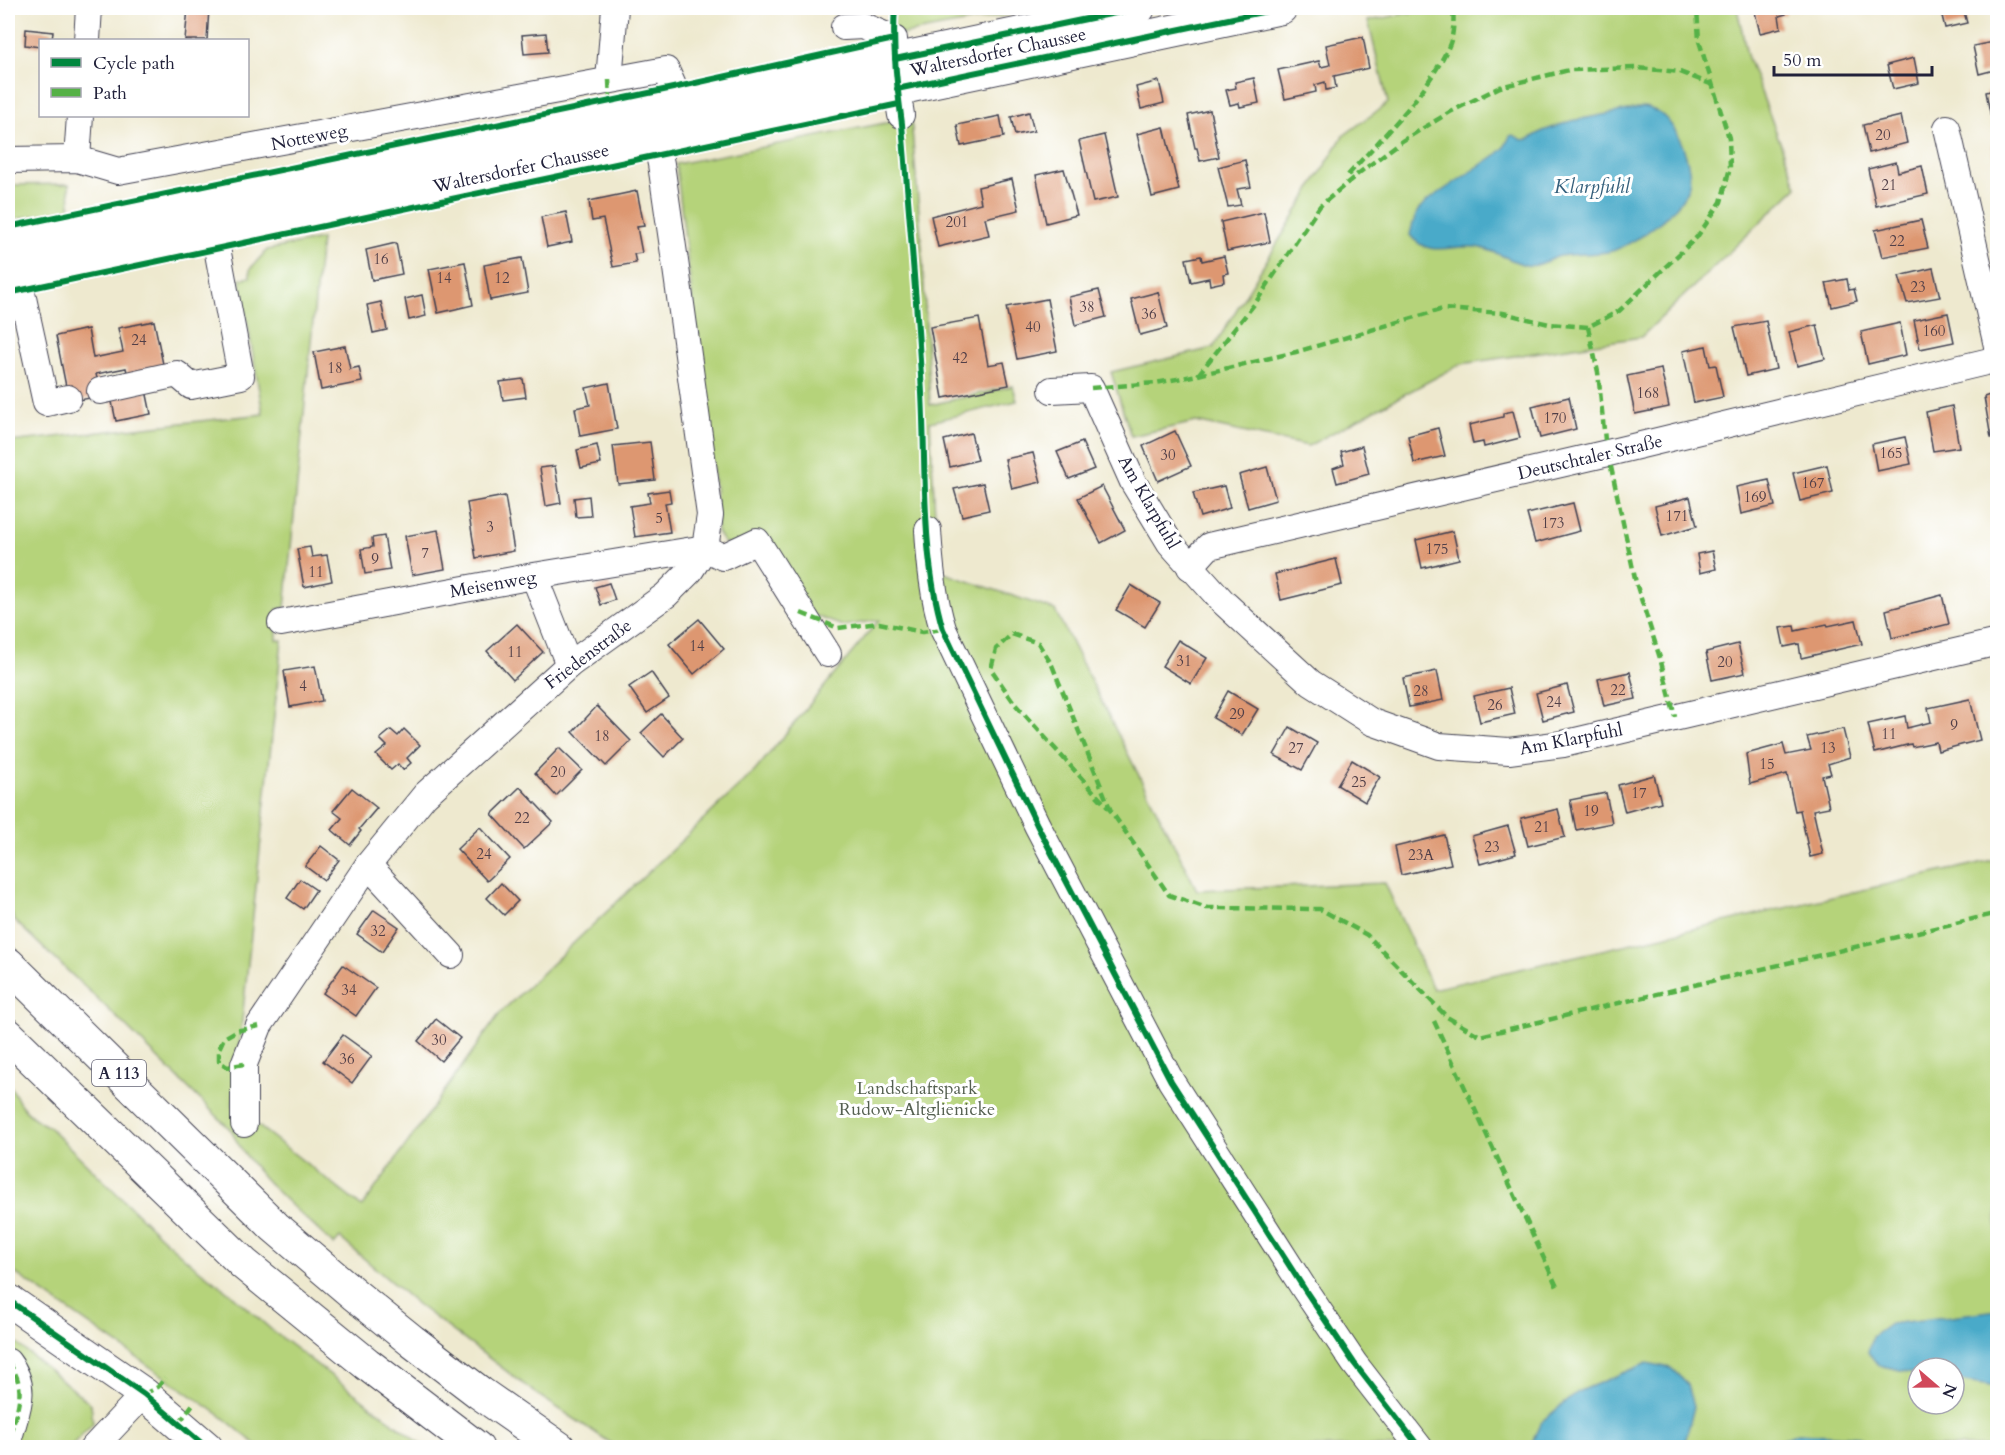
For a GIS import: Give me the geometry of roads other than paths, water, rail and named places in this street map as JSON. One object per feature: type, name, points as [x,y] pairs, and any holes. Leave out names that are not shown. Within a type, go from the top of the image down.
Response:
[{"type":"highway","name":"A 113","points":[[8,964],[275,1227],[412,1341],[480,1393],[560,1448]]},
{"type":"highway","name":"A 113","points":[[8,1035],[244,1264],[477,1448]]},
{"type":"highway","points":[[8,1057],[18,1066],[54,1081]]},
{"type":"main road","name":"Waltersdorfer Chaussee","points":[[11,266],[214,234],[653,125],[681,104],[887,84],[1139,8]]},
{"type":"main road","name":"Waltersdorfer Chaussee","points":[[11,266],[209,204],[887,84],[1281,8]]},
{"type":"main road","points":[[8,1300],[144,1394],[204,1445]]},
{"type":"street","points":[[87,39],[89,8]]},
{"type":"street","points":[[609,80],[615,8]]},
{"type":"street","points":[[844,27],[863,26],[894,39],[887,84]]},
{"type":"street","name":"Notteweg","points":[[8,160],[77,159],[118,171],[666,70],[681,104]]},
{"type":"street","points":[[77,159],[81,117]]},
{"type":"street","name":"Friedenstraße","points":[[244,1124],[244,1064],[259,1026],[368,865],[426,795],[569,665],[666,595],[690,571],[705,548],[710,515],[675,256],[653,125]]},
{"type":"street","points":[[1947,128],[1998,350]]},
{"type":"street","points":[[100,391],[177,374],[191,386],[241,376],[209,204]]},
{"type":"street","points":[[11,266],[46,403],[68,398]]},
{"type":"street","name":"Deutschtaler Straße","points":[[1190,567],[1209,546],[1998,359]]},
{"type":"street","name":"Am Klarpfuhl","points":[[1052,390],[1091,388],[1133,482],[1170,543],[1223,602],[1311,683],[1372,722],[1439,746],[1509,752],[1563,744],[1998,642]]},
{"type":"street","points":[[928,530],[929,556],[937,608],[943,629],[1037,825],[1166,1071],[1354,1363],[1420,1448]]},
{"type":"street","name":"Meisenweg","points":[[281,623],[534,576],[705,548],[723,557],[757,541],[828,654]]},
{"type":"street","points":[[534,576],[569,665]]},
{"type":"street","points":[[368,865],[451,955]]},
{"type":"street","points":[[8,1362],[15,1372],[20,1397],[8,1442]]},
{"type":"street","points":[[93,1448],[144,1394]]},
{"type":"water","name":"Klarpfuhl","points":[[1644,107],[1660,114],[1675,131],[1683,146],[1690,179],[1685,194],[1669,214],[1625,246],[1603,253],[1560,256],[1531,266],[1481,248],[1440,249],[1424,246],[1410,235],[1416,216],[1427,201],[1497,154],[1504,148],[1510,136],[1513,135],[1523,140],[1529,139],[1543,131],[1571,121]]},
{"type":"water","points":[[1997,1310],[1997,1387],[1966,1382],[1966,1356],[1906,1356],[1906,1371],[1878,1365],[1868,1352],[1872,1337],[1890,1324]]},
{"type":"water","points":[[1647,1363],[1671,1368],[1688,1385],[1694,1407],[1685,1442],[1678,1448],[1530,1447],[1541,1422],[1578,1392]]},
{"type":"water","points":[[1797,1433],[1859,1437],[1873,1447],[1767,1447]]},
{"type":"park label","name":"Landschaftspark Rudow-Altglienicke","points":[[917,1098]]}]
